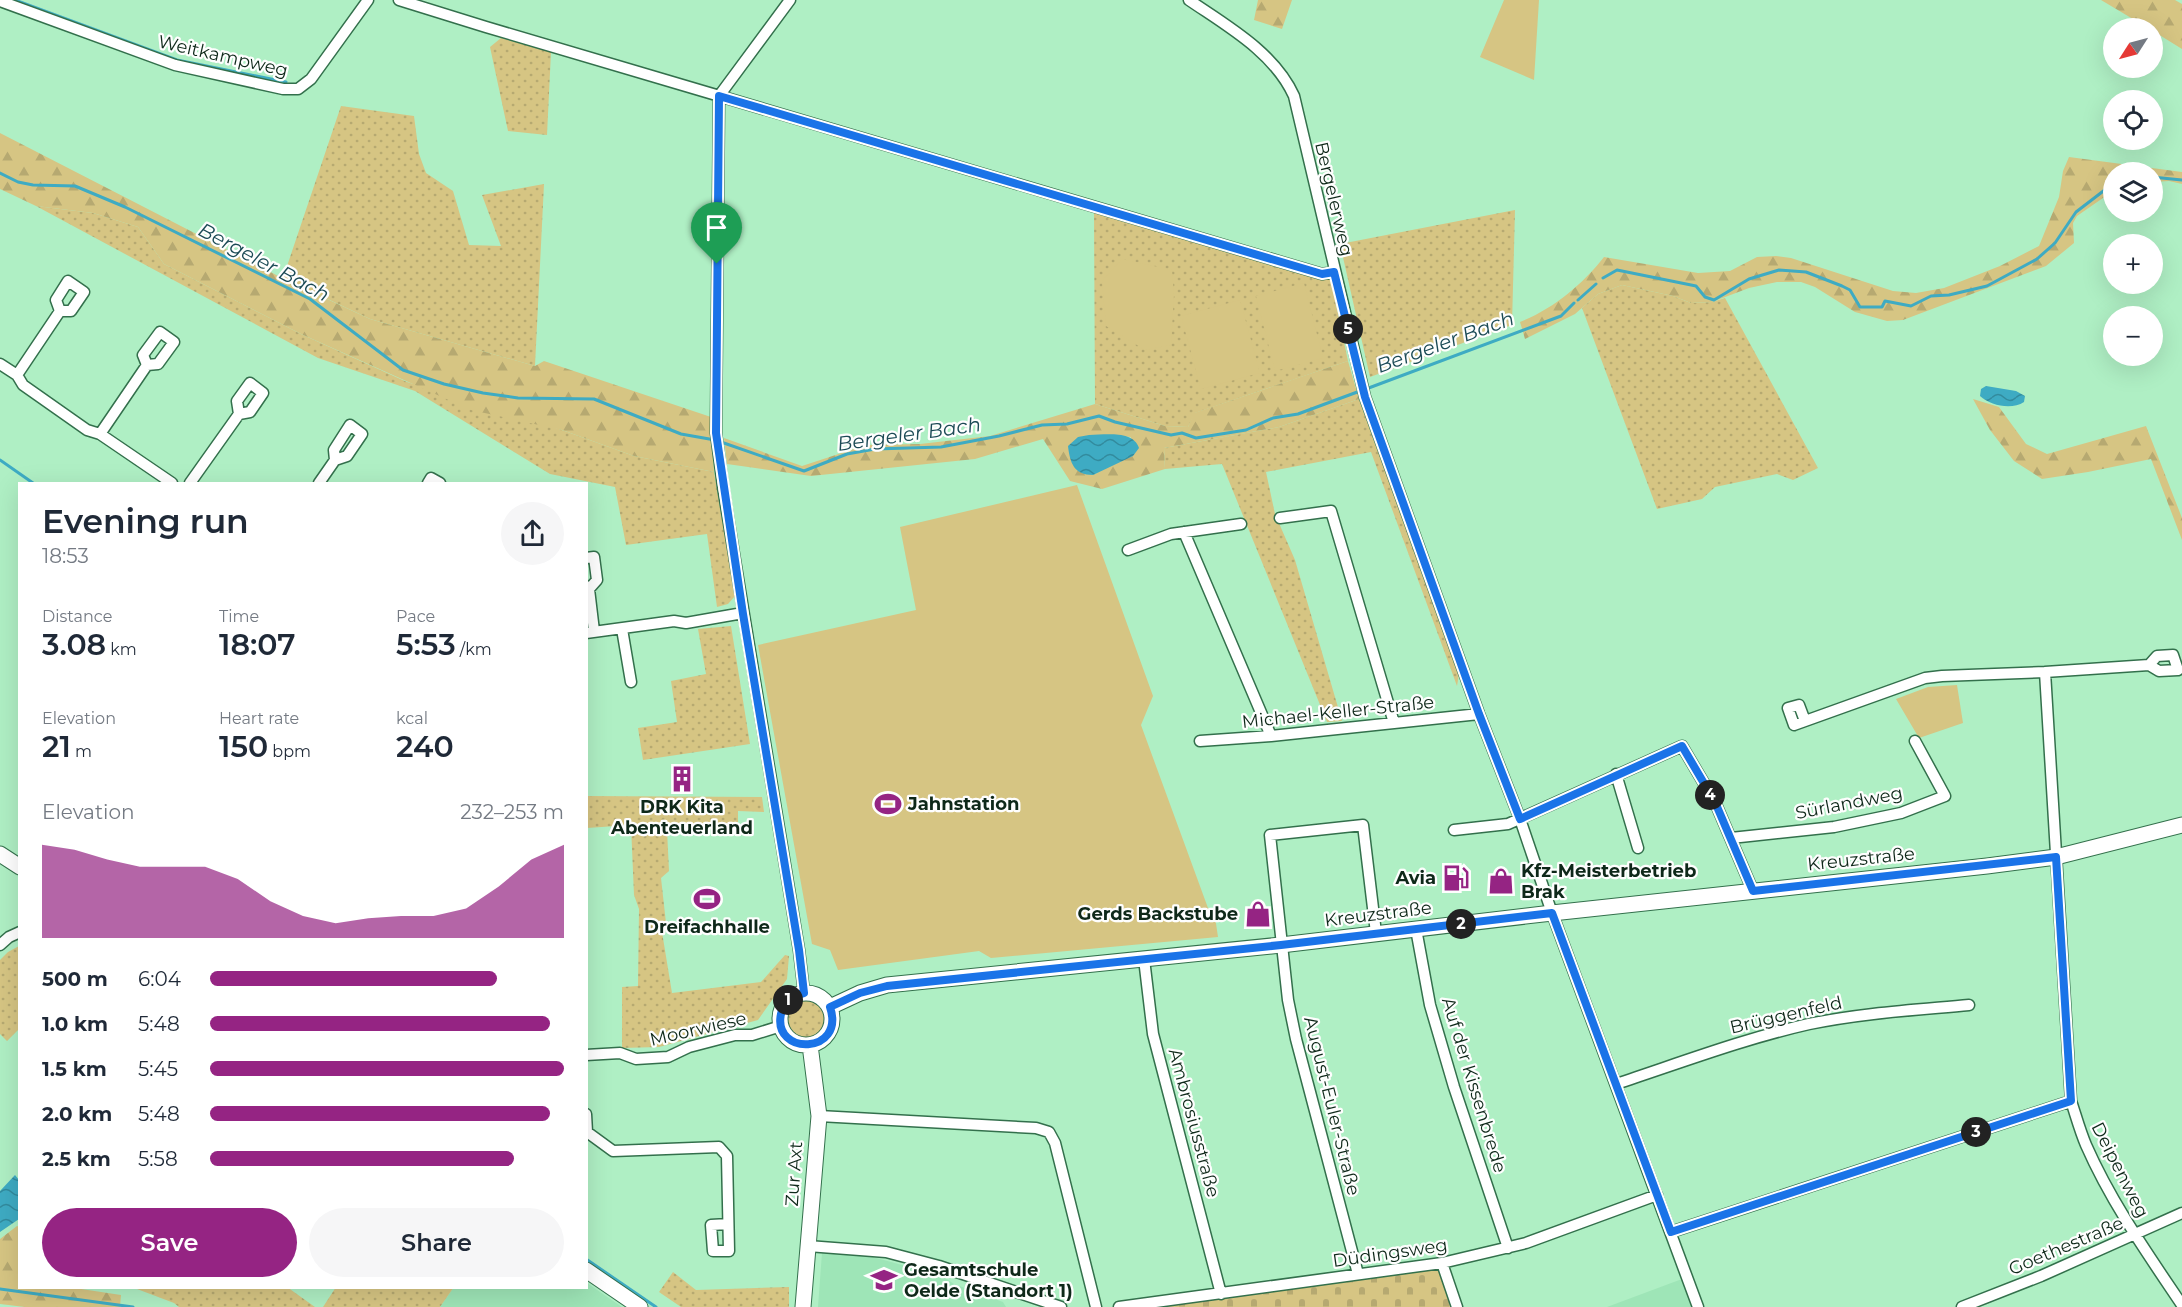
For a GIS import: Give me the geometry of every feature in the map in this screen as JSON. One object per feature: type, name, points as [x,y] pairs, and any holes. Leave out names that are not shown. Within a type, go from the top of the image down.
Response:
[{"type":"street","name":"Weitkampweg","points":[[0,1],[175,65],[298,89],[311,79],[368,0]]},
{"type":"street","points":[[399,0],[1322,274],[1334,272]]},
{"type":"street","points":[[790,0],[719,96],[716,433],[804,993]]},
{"type":"street","name":"Bergelerweg","points":[[1189,0],[1266,57],[1282,75],[1291,90],[1360,383],[1479,714],[1520,819],[1552,913],[1698,1307]]},
{"type":"street","points":[[16,375],[60,311]]},
{"type":"street","points":[[0,364],[16,375],[23,385],[78,424],[100,434],[171,482]]},
{"type":"street","points":[[100,434],[147,365]]},
{"type":"street","points":[[191,482],[239,414]]},
{"type":"street","points":[[320,482],[335,460]]},
{"type":"street","points":[[1280,518],[1331,511],[1394,723]]},
{"type":"street","points":[[1128,550],[1171,534],[1241,524]]},
{"type":"street","points":[[1185,532],[1271,736]]},
{"type":"street","points":[[588,558],[594,557],[597,580],[588,588],[590,632],[674,621],[686,623],[743,614]]},
{"type":"street","points":[[622,629],[632,682]]},
{"type":"street","points":[[1805,721],[1925,678],[1942,675],[2045,672],[2149,665]]},
{"type":"street","name":"Deipenweg","points":[[2045,672],[2071,1101],[2085,1143],[2104,1182],[2134,1234],[2182,1305]]},
{"type":"street","name":"Michael-Keller-Straße","points":[[1200,741],[1271,736],[1479,714]]},
{"type":"street","name":"Sürlandweg","points":[[1731,838],[1834,827],[1901,813],[1946,796],[1915,741]]},
{"type":"street","points":[[1454,830],[1508,824],[1682,746],[1715,802],[1753,891]]},
{"type":"street","points":[[1616,774],[1638,848]]},
{"type":"street","name":"August-Euler-Straße","points":[[1358,1274],[1296,1039],[1288,1000],[1270,835],[1363,825],[1376,933]]},
{"type":"street","name":"Kreuzstraße","points":[[830,1007],[860,993],[887,986],[1281,945],[2056,857],[2182,825]]},
{"type":"street","points":[[0,854],[18,866]]},
{"type":"street","name":"Auf der Kissenbrede","points":[[1416,929],[1430,1005],[1454,1087],[1508,1248]]},
{"type":"street","points":[[0,945],[18,933]]},
{"type":"street","name":"Ambrosiusstraße","points":[[1144,959],[1153,1034],[1221,1294]]},
{"type":"street","points":[[804,993],[819,996],[830,1007],[832,1020],[828,1033],[823,1039],[810,1045],[802,1045],[789,1038],[781,1026],[782,1008],[795,995],[804,993]]},
{"type":"street","name":"Brüggenfeld","points":[[1616,1084],[1713,1050],[1809,1024],[1863,1014],[1969,1005]]},
{"type":"street","name":"Moorwiese","points":[[588,1055],[620,1053],[636,1059],[668,1057],[689,1047],[735,1035],[752,1035],[781,1026]]},
{"type":"street","name":"Zur Axt","points":[[803,1307],[819,1116],[810,1045]]},
{"type":"street","points":[[1671,1232],[2071,1101]]},
{"type":"street","points":[[819,1116],[1036,1128],[1049,1132],[1055,1143],[1096,1307]]},
{"type":"street","points":[[588,1133],[613,1151],[719,1147],[727,1156],[728,1224]]},
{"type":"street","name":"Düdingsweg","points":[[1119,1307],[1442,1263],[1508,1248],[1657,1195]]},
{"type":"street","name":"Goethestraße","points":[[1962,1307],[2041,1276],[2182,1213]]},
{"type":"street","points":[[808,1246],[886,1252],[939,1266],[1061,1307]]},
{"type":"street","points":[[1442,1263],[1457,1307]]},
{"type":"street","points":[[588,1271],[640,1307]]},
{"type":"shaded area","name":"Gesamtschule Oelde (Standort 1)","points":[[822,1253],[873,1257],[942,1276],[954,1284],[1003,1302],[1006,1307],[818,1307]]},
{"type":"shaded area","points":[[1682,1279],[1692,1307],[1607,1307]]},
{"type":"shaded area","points":[[588,1284],[622,1307],[440,1307],[453,1289],[588,1289]]},
{"type":"green space","points":[[1258,0],[1292,0],[1282,29],[1254,20]]},
{"type":"green space","points":[[1504,0],[1539,0],[1534,80],[1480,57]]},
{"type":"green space","points":[[2101,0],[2175,0],[2182,4],[2182,49],[2163,37],[2163,18],[2131,18]]},
{"type":"green space","points":[[501,38],[551,52],[547,135],[508,131],[490,47]]},
{"type":"green space","points":[[341,106],[414,116],[419,154],[426,173],[453,191],[469,245],[501,246],[482,195],[544,184],[535,366],[370,319],[283,278]]},
{"type":"green space","points":[[0,133],[282,278],[370,319],[535,366],[544,361],[711,417],[714,472],[634,456],[562,430],[471,410],[301,334],[164,264],[138,227],[93,213],[36,206],[0,189]]},
{"type":"green space","points":[[2069,157],[2107,162],[2103,162],[2103,198],[2077,216],[2073,223],[2074,243],[2046,266],[1903,320],[1887,321],[1855,312],[1815,287],[1801,282],[1777,282],[1749,288],[1712,302],[1691,303],[1673,296],[1622,285],[1598,294],[1575,314],[1525,339],[1520,322],[1566,295],[1604,257],[1698,273],[1730,271],[1757,257],[1776,256],[1791,258],[1893,291],[1916,293],[1944,288],[2000,266],[2039,246],[2059,197],[2063,171]]},
{"type":"green space","points":[[2163,169],[2182,172],[2182,184],[2163,181]]},
{"type":"green space","points":[[36,206],[93,213],[138,227],[164,264],[301,334],[407,382],[562,430],[634,456],[714,472],[735,596],[728,604],[717,607],[707,534],[626,545],[615,487],[550,474],[415,391],[318,358]]},
{"type":"green space","points":[[1515,210],[1512,325],[1370,377],[1340,244]]},
{"type":"green space","points":[[1094,212],[1331,280],[1348,361],[1195,413],[1188,427],[1165,426],[1095,404]]},
{"type":"green space","points":[[1122,259],[1172,270],[1174,295],[1171,345],[1145,350],[1106,326],[1102,281]]},
{"type":"green space","points":[[1304,283],[1323,358],[1275,371],[1256,296]]},
{"type":"green space","points":[[1622,285],[1673,296],[1691,303],[1712,302],[1725,298],[1818,468],[1793,480],[1777,474],[1715,487],[1702,499],[1657,509],[1582,308],[1598,294]]},
{"type":"green space","points":[[1240,300],[1260,373],[1201,389],[1181,316]]},
{"type":"green space","points":[[1348,361],[1359,399],[1279,427],[1164,448],[1165,469],[1102,489],[1070,481],[1043,439],[975,459],[811,476],[727,464],[724,438],[802,466],[866,445],[920,444],[990,436],[1095,404],[1165,426],[1188,427],[1194,413]],"holes":[[[1102,435],[1131,437],[1116,463],[1093,475]]]},
{"type":"green space","points":[[1359,399],[1459,674],[1457,686],[1371,452],[1266,472],[1275,514],[1295,560],[1342,721],[1327,722],[1222,464],[1165,469],[1164,448],[1279,427]]},
{"type":"green space","points":[[1973,399],[1999,407],[2026,444],[2047,454],[2146,426],[2182,518],[2182,540],[2151,459],[2042,479],[2014,461],[1990,430]]},
{"type":"green space","points":[[1077,485],[1153,696],[1141,725],[1208,908],[1214,910],[1218,937],[991,958],[979,951],[838,970],[830,950],[812,944],[758,645],[916,610],[900,527]]},
{"type":"green space","points":[[731,626],[750,744],[643,760],[638,728],[677,722],[671,681],[706,674],[698,629]]},
{"type":"green space","points":[[1957,685],[1963,723],[1919,738],[1896,699],[1928,687]]},
{"type":"green space","points":[[588,796],[762,797],[764,812],[738,811],[738,822],[667,830],[669,871],[661,878],[666,923],[662,932],[672,993],[761,982],[785,955],[789,956],[787,979],[758,1020],[659,1047],[622,1048],[622,987],[638,986],[639,909],[634,895],[631,825],[588,828]]},
{"type":"green space","points":[[18,947],[18,1030],[7,1041],[0,1034],[0,960]]},
{"type":"green space","points":[[806,998],[821,1004],[827,1019],[821,1034],[806,1040],[791,1034],[785,1019],[791,1004]]},
{"type":"green space","points":[[18,1226],[18,1289],[81,1289],[121,1295],[120,1307],[25,1307],[0,1304],[0,1239]]},
{"type":"green space","points":[[1440,1269],[1453,1307],[1162,1307]]},
{"type":"green space","points":[[673,1272],[696,1290],[789,1287],[789,1307],[681,1307],[659,1292]]},
{"type":"green space","points":[[137,1289],[290,1289],[315,1307],[179,1307]]},
{"type":"green space","points":[[335,1289],[453,1289],[440,1307],[323,1307]]},
{"type":"water","points":[[1986,386],[2016,391],[2025,396],[2024,402],[2014,406],[2002,406],[1990,402],[1980,396],[1981,389]]},
{"type":"water","points":[[1125,436],[1136,442],[1139,448],[1133,456],[1093,475],[1081,473],[1074,467],[1068,446],[1078,437]]},
{"type":"water","points":[[15,1175],[18,1179],[18,1220],[0,1232],[0,1191]]},
{"type":"waterway","points":[[15,0],[177,60],[286,82]]},
{"type":"waterway","name":"Bergeler Bach","points":[[0,173],[18,182],[33,185],[75,186],[125,207],[310,299],[403,370],[444,384],[483,393],[518,398],[594,399],[681,434],[715,440]]},
{"type":"waterway","name":"Bergeler Bach","points":[[2163,178],[2182,180]]},
{"type":"waterway","name":"Bergeler Bach","points":[[1603,278],[1617,270],[1696,286],[1705,297],[1714,300],[1749,279],[1779,270],[1806,272],[1850,290],[1860,307],[1882,307],[1885,301],[1911,306],[1931,296],[1949,295],[1987,286],[2037,259],[2055,243],[2076,212],[2103,191]]},
{"type":"waterway","name":"Bergeler Bach","points":[[1578,300],[1596,284]]},
{"type":"waterway","name":"Bergeler Bach","points":[[1366,389],[1561,316],[1574,303]]},
{"type":"waterway","name":"Bergeler Bach","points":[[721,442],[804,471],[847,454],[875,449],[941,447],[1042,425],[1067,424],[1099,416],[1171,435],[1182,433],[1196,438],[1246,430],[1273,418],[1298,414],[1360,391]]},
{"type":"waterway","points":[[0,460],[32,482]]},
{"type":"waterway","points":[[588,1260],[656,1307]]},
{"type":"waterway","points":[[0,1289],[133,1307]]},
{"type":"place","name":"DRK Kita Abenteuerland","points":[[682,779]]},
{"type":"place","name":"Jahnstation","points":[[888,804]]},
{"type":"place","name":"Avia","points":[[1456,878]]},
{"type":"place","name":"Kfz-Meisterbetrieb Brak","points":[[1501,881]]},
{"type":"place","name":"Dreifachhalle","points":[[707,899]]},
{"type":"place","name":"Gerds Backstube","points":[[1258,914]]},
{"type":"place","name":"Gesamtschule Oelde (Standort 1)","points":[[884,1280]]},
{"type":"route","points":[[719,96],[1322,274],[1334,272],[1360,383],[1479,714],[1520,819],[1682,746],[1715,802],[1753,891],[2056,857],[2071,1101],[1671,1232],[1552,913],[1281,945],[887,986],[860,993],[830,1007],[831,1026],[823,1039],[810,1045],[795,1043],[784,1033],[780,1017],[782,1008],[788,1000],[804,993],[799,950],[743,614],[716,433],[717,264],[719,96]]}]
